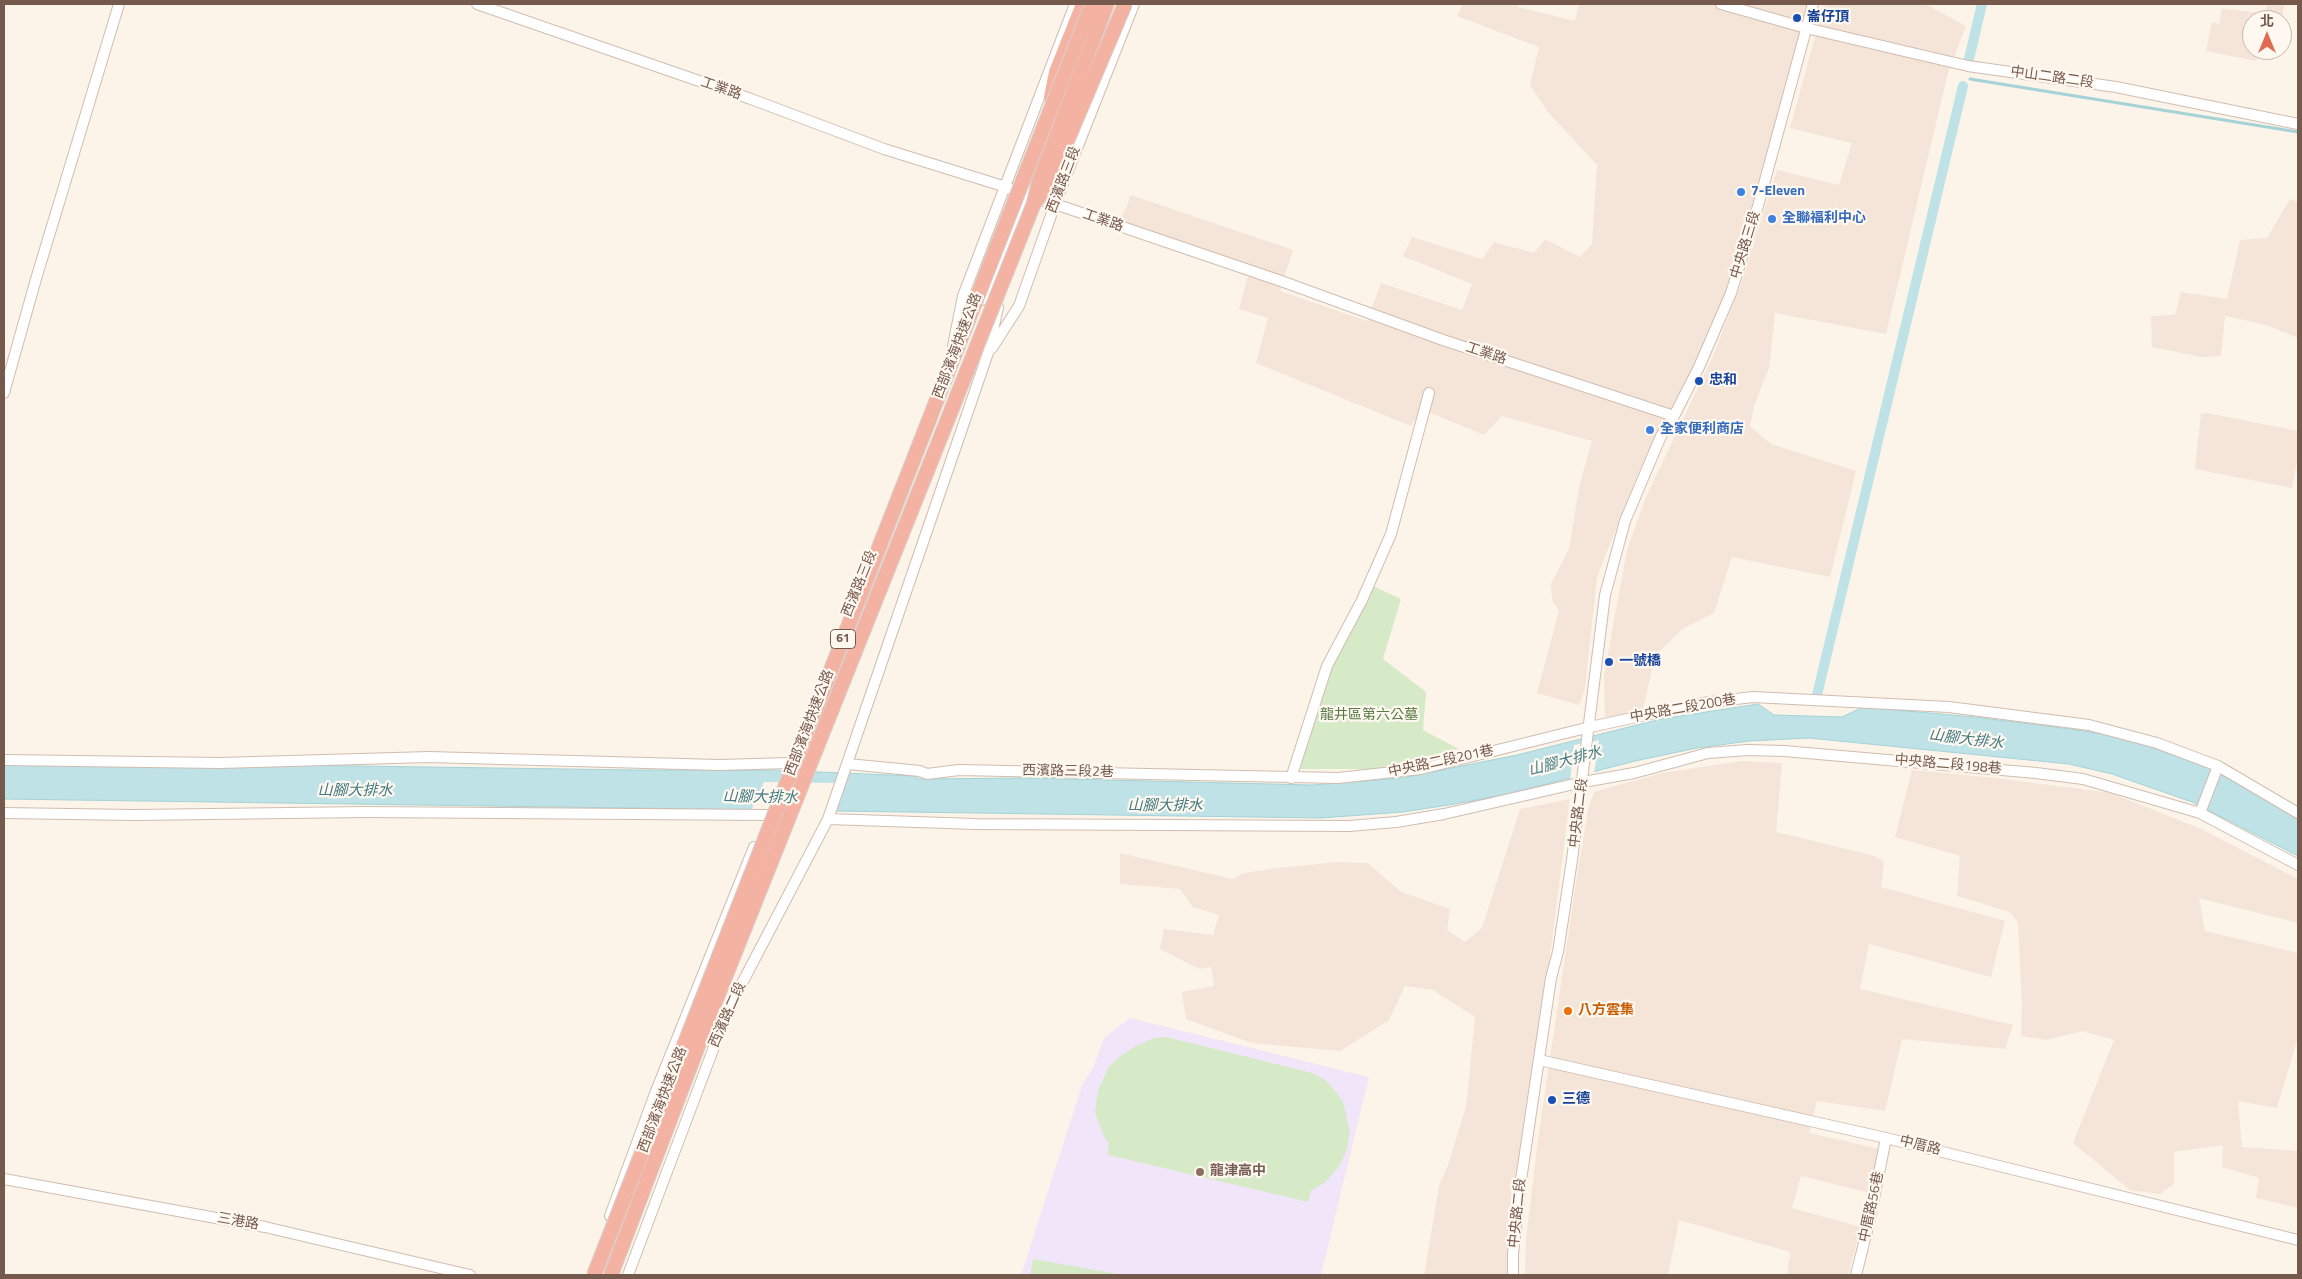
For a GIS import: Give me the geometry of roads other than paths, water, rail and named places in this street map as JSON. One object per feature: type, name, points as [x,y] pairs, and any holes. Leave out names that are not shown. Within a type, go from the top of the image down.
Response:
[{"type":"highway","points":[[1047,118],[1056,72],[1083,4]]},
{"type":"highway","name":"西部濱海快速公路","points":[[594,1275],[1092,4]]},
{"type":"highway","name":"西部濱海快速公路","points":[[611,1275],[710,1016],[1039,182],[1107,4]]},
{"type":"highway","points":[[1031,200],[1048,186],[1125,4]]},
{"type":"street","points":[[4,393],[36,279],[119,4]]},
{"type":"street","name":"工業路","points":[[477,4],[752,99],[884,149],[1006,187],[1031,200],[1055,204],[1281,281],[1443,340],[1674,416]]},
{"type":"street","name":"西濱路三段","points":[[952,353],[963,296],[1075,4]]},
{"type":"street","name":"西濱路三段","points":[[768,815],[952,353],[1009,248],[1031,200],[1032,180],[1103,4]]},
{"type":"street","name":"西濱路三段","points":[[988,353],[1018,306],[1055,204],[1134,4]]},
{"type":"street","name":"中山二路二段","points":[[1721,4],[1806,28],[1968,66],[2116,87],[2298,124]]},
{"type":"street","name":"中央路三段","points":[[1699,367],[1731,293],[1744,254],[1813,4]]},
{"type":"street","name":"西濱路三段","points":[[848,764],[988,353],[1009,248]]},
{"type":"street","name":"中央路二段","points":[[1514,1275],[1514,1244],[1521,1180],[1551,978],[1558,952],[1567,897],[1590,727],[1596,655],[1605,596],[1623,529],[1661,436],[1674,416],[1699,367]]},
{"type":"street","points":[[1291,778],[1327,666],[1362,600],[1391,534],[1429,394]]},
{"type":"street","name":"中央路二段200巷","points":[[1590,727],[1702,703],[1753,697],[1949,707],[2089,725],[2157,743],[2218,766],[2298,813]]},
{"type":"street","name":"中央路二段201巷","points":[[1291,778],[1338,778],[1422,769],[1590,727]]},
{"type":"street","name":"中央路二段198巷","points":[[828,819],[975,824],[1350,826],[1396,822],[1444,814],[1583,782],[1634,773],[1708,752],[1784,751],[2036,773],[2083,779],[2200,813],[2298,865]]},
{"type":"street","points":[[4,760],[220,763],[429,757],[718,764],[789,763]]},
{"type":"street","name":"西濱路三段2巷","points":[[848,764],[920,771],[927,774],[959,770],[1291,778]]},
{"type":"street","name":"西濱路二段","points":[[628,1275],[728,1010],[828,819],[848,764]]},
{"type":"street","points":[[2200,813],[2218,766]]},
{"type":"street","points":[[4,813],[134,816],[366,812],[768,815],[660,1082],[588,1275]]},
{"type":"street","name":"中厝路","points":[[1539,1060],[1886,1138],[2298,1240]]},
{"type":"street","name":"中厝路56巷","points":[[1856,1275],[1869,1223],[1886,1138]]},
{"type":"street","name":"三港路","points":[[4,1179],[266,1227],[470,1275]]},
{"type":"water","name":"山腳大排水","points":[[1758,704],[1774,715],[1842,717],[1863,707],[1974,717],[2078,730],[2112,736],[2148,746],[2211,769],[2298,818],[2298,856],[2192,802],[2112,774],[2069,764],[1809,738],[1749,741],[1697,748],[1635,761],[1508,794],[1455,804],[1403,812],[1321,818],[4,799],[4,761],[636,770],[771,770],[914,776],[919,779],[1026,778],[1312,785],[1402,778],[1517,755],[1661,719]]},
{"type":"waterway","points":[[1969,59],[1982,4]]},
{"type":"waterway","points":[[1970,79],[2298,132]]},
{"type":"waterway","points":[[1817,695],[1963,86]]},
{"type":"place","name":"崙仔頂","points":[[1797,18]]},
{"type":"place","name":"7-Eleven","points":[[1741,192]]},
{"type":"place","name":"全聯福利中心","points":[[1772,219]]},
{"type":"place","name":"忠和","points":[[1699,381]]},
{"type":"place","name":"全家便利商店","points":[[1650,430]]},
{"type":"place","name":"一號橋","points":[[1609,662]]},
{"type":"place","name":"八方雲集","points":[[1568,1011]]},
{"type":"place","name":"三德","points":[[1552,1100]]},
{"type":"place","name":"龍津高中","points":[[1200,1172]]},
{"type":"park label","name":"龍井區第六公墓","points":[[1369,716]]}]
